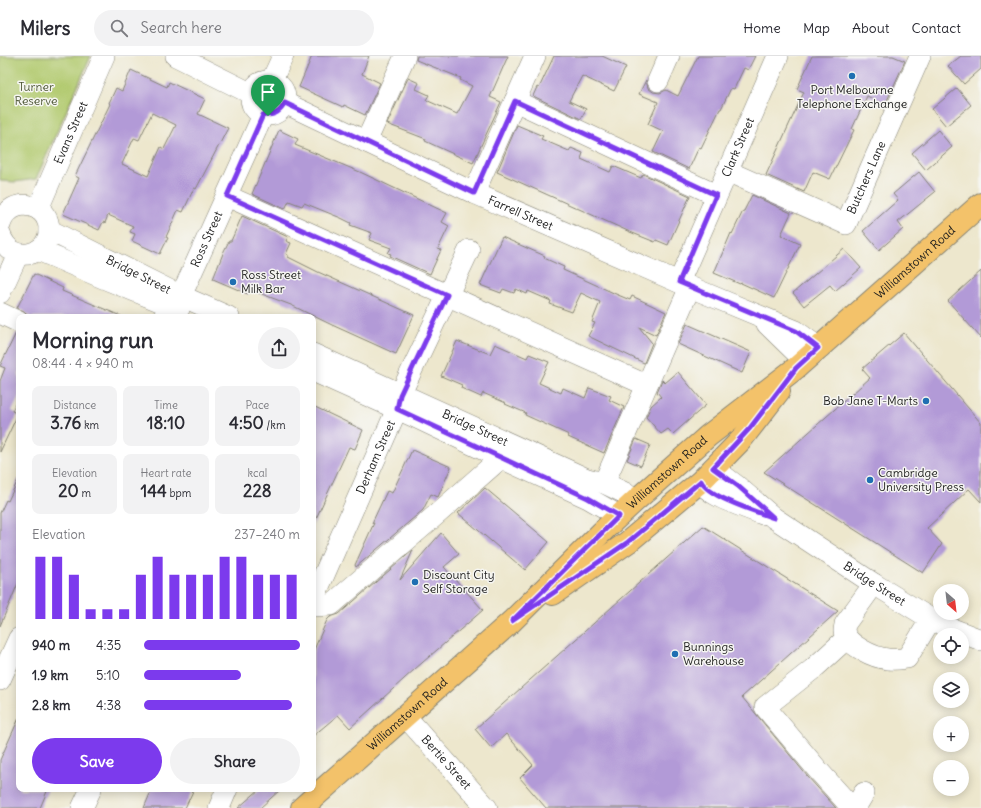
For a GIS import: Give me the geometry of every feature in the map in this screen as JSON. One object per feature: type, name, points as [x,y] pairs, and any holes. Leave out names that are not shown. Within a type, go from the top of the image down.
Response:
[{"type":"main road","name":"Williamstown Road","points":[[302,808],[512,621],[619,516],[708,436],[806,359],[981,204]]},
{"type":"main road","name":"Williamstown Road","points":[[512,621],[609,556],[646,528],[707,475],[750,428],[806,359]]},
{"type":"main road","points":[[690,453],[707,475]]},
{"type":"main road","points":[[635,501],[646,528]]},
{"type":"main road","points":[[619,516],[646,528]]},
{"type":"street","name":"Evans Street","points":[[38,209],[104,56]]},
{"type":"street","points":[[176,56],[252,94]]},
{"type":"street","points":[[271,82],[283,56]]},
{"type":"street","points":[[366,142],[405,56]]},
{"type":"street","points":[[474,193],[535,56]]},
{"type":"street","points":[[658,81],[669,56]]},
{"type":"street","name":"Clark Street","points":[[604,482],[646,385],[716,195],[778,56]]},
{"type":"street","name":"Butchers Lane","points":[[727,171],[846,224],[920,56]]},
{"type":"street","points":[[271,82],[281,87],[284,92],[285,103],[282,108],[274,114],[268,116],[263,115],[255,109],[252,104],[252,94],[261,83],[271,82]]},
{"type":"street","points":[[515,101],[716,195]]},
{"type":"street","name":"Farrell Street","points":[[285,103],[474,193],[684,285],[796,331],[806,359]]},
{"type":"street","name":"Ross Street","points":[[172,306],[186,285],[263,115]]},
{"type":"street","points":[[227,196],[646,385]]},
{"type":"street","points":[[0,293],[4,238],[6,213],[8,204],[24,205],[38,209],[48,222],[49,230],[44,244],[38,250],[29,254],[4,238]]},
{"type":"street","name":"Bridge Street","points":[[49,230],[172,306],[213,314]]},
{"type":"street","name":"Bridge Street","points":[[38,250],[189,314]]},
{"type":"street","name":"Derham Street","points":[[316,593],[398,402],[469,250]]},
{"type":"street","points":[[0,313],[16,321]]},
{"type":"street","name":"Bridge Street","points":[[316,356],[398,402]]},
{"type":"street","name":"Bridge Street","points":[[316,372],[398,402],[508,452],[619,516]]},
{"type":"street","points":[[316,606],[330,605],[508,452]]},
{"type":"street","name":"Bridge Street","points":[[508,452],[587,479],[604,482],[625,492],[635,501]]},
{"type":"street","name":"Bridge Street","points":[[707,475],[738,486],[774,518],[874,584],[931,619],[981,640]]},
{"type":"street","points":[[874,584],[845,624],[844,631],[847,638],[863,651],[876,657],[888,659],[907,658],[931,619]]},
{"type":"street","points":[[847,638],[813,669],[765,707],[857,803]]},
{"type":"street","points":[[0,680],[16,645]]},
{"type":"street","name":"Bertie Street","points":[[406,716],[487,808]]},
{"type":"street","points":[[82,808],[90,792]]},
{"type":"street","points":[[219,808],[226,792]]},
{"type":"green space","name":"Turner Reserve","points":[[0,56],[91,56],[36,179],[15,182],[0,181]]},
{"type":"building","points":[[312,56],[369,56],[362,74],[380,83],[365,115],[344,105],[343,107],[299,87]]},
{"type":"building","points":[[417,56],[508,56],[490,97],[501,102],[473,163],[425,141],[426,139],[387,124],[408,78],[419,83],[416,89],[429,95],[426,100],[457,114],[472,86],[460,80],[461,78],[416,60]]},
{"type":"building","points":[[554,56],[602,56],[626,67],[614,91],[582,76],[569,101],[586,109],[581,119],[533,96],[537,87],[539,88]]},
{"type":"building","points":[[698,56],[755,56],[748,70],[744,68],[734,89],[731,88],[701,148],[699,147],[689,169],[653,152],[663,131],[648,124],[658,102],[639,94],[646,80],[648,88],[653,92],[660,93],[666,90],[678,96]]},
{"type":"building","points":[[812,56],[893,56],[905,61],[885,105],[867,96],[852,129],[854,130],[830,179],[813,172],[804,192],[766,175],[804,92],[797,89]]},
{"type":"building","points":[[961,56],[981,56],[981,69],[964,84],[948,66]]},
{"type":"building","points":[[131,70],[167,87],[169,82],[205,99],[198,114],[228,128],[196,189],[194,188],[183,212],[178,210],[166,237],[168,238],[160,254],[132,241],[135,234],[130,232],[133,226],[108,215],[105,223],[103,222],[99,230],[63,214],[79,178],[75,176],[110,104],[109,103],[116,88],[122,91]],"holes":[[[152,113],[176,125],[164,149],[161,147],[148,176],[122,164],[134,138],[139,140]]]},
{"type":"building","points":[[957,88],[971,105],[946,126],[932,109]]},
{"type":"building","points":[[517,125],[543,136],[541,139],[569,151],[571,148],[583,153],[581,159],[610,172],[613,166],[641,178],[643,174],[690,196],[668,245],[656,240],[655,242],[630,232],[497,172]]},
{"type":"building","points":[[279,130],[298,139],[295,145],[360,172],[447,213],[442,222],[449,226],[438,249],[441,250],[430,274],[390,256],[391,254],[388,253],[391,248],[369,240],[372,233],[350,225],[351,223],[341,218],[304,203],[302,206],[289,201],[285,209],[252,194]]},
{"type":"building","points":[[938,130],[952,147],[926,170],[912,153]]},
{"type":"building","points":[[919,172],[935,192],[898,222],[903,229],[879,250],[863,231],[898,200],[893,194]]},
{"type":"building","points":[[752,195],[791,213],[781,235],[800,244],[774,298],[714,273],[731,233],[732,234]]},
{"type":"building","points":[[242,216],[288,237],[286,241],[291,243],[286,254],[288,257],[414,315],[396,354],[316,317],[316,314],[309,314],[291,305],[251,290],[248,294],[213,279],[224,251],[229,241],[231,241]]},
{"type":"building","points":[[502,237],[545,256],[544,258],[564,267],[563,270],[630,300],[632,296],[666,312],[656,335],[639,327],[652,343],[644,363],[588,336],[595,323],[592,322],[600,302],[581,293],[572,312],[550,304],[551,301],[528,291],[527,294],[516,289],[514,293],[503,289],[501,293],[480,285]]},
{"type":"building","points":[[844,249],[861,268],[835,291],[830,285],[804,306],[793,293]]},
{"type":"building","points":[[981,271],[981,338],[948,301]]},
{"type":"building","points":[[34,274],[63,288],[62,291],[116,314],[27,314],[17,308]]},
{"type":"building","points":[[687,324],[751,352],[742,373],[678,344]]},
{"type":"building","points":[[16,333],[16,402],[12,411],[16,413],[16,418],[0,452],[0,381],[5,368],[0,366]]},
{"type":"building","name":"Cambridge University Press","points":[[904,333],[981,423],[981,502],[969,489],[927,528],[942,544],[923,573],[764,472],[870,378],[862,369]]},
{"type":"building","points":[[457,341],[490,354],[495,344],[527,358],[529,354],[549,362],[539,383],[561,393],[563,388],[585,398],[589,388],[611,396],[609,400],[624,407],[604,453],[568,437],[569,435],[525,415],[526,413],[505,404],[506,403],[483,393],[481,397],[461,388],[462,385],[441,376]]},
{"type":"building","points":[[678,372],[706,405],[673,434],[668,429],[661,434],[646,417],[651,406],[661,397],[657,392],[662,380],[665,383]]},
{"type":"building","points":[[316,407],[363,430],[355,449],[349,447],[316,518]]},
{"type":"building","points":[[636,439],[650,445],[641,466],[627,460]]},
{"type":"building","points":[[412,450],[451,467],[438,497],[431,494],[423,510],[356,567],[355,565],[374,523],[372,523],[387,491],[392,493]]},
{"type":"building","points":[[16,484],[16,588],[0,626],[0,513],[6,500],[8,501]]},
{"type":"building","points":[[485,488],[549,542],[525,570],[458,513]]},
{"type":"building","name":"Bunnings Warehouse","points":[[703,526],[838,611],[742,697],[808,777],[836,808],[546,808],[520,778],[533,765],[506,734],[491,748],[475,729]]},
{"type":"building","points":[[441,533],[459,554],[444,567],[483,610],[350,728],[338,715],[316,733],[316,645],[327,620],[330,617],[339,614],[413,550],[400,580]]},
{"type":"building","points":[[16,725],[16,792],[47,792],[40,808],[0,808],[0,760]]},
{"type":"building","points":[[151,792],[193,792],[185,808],[144,808]]},
{"type":"building","points":[[257,792],[278,792],[260,808],[238,808]]},
{"type":"place","name":"Port Melbourne Telephone Exchange","points":[[852,76]]},
{"type":"place","name":"Ross Street Milk Bar","points":[[233,282]]},
{"type":"place","name":"Bob Jane T-Marts","points":[[926,401]]},
{"type":"place","name":"Cambridge University Press","points":[[870,480]]},
{"type":"place","name":"Discount City Self Storage","points":[[415,582]]},
{"type":"place","name":"Bunnings Warehouse","points":[[675,654]]},
{"type":"route","points":[[515,101],[716,195],[679,282],[796,331],[818,348],[796,368],[741,440],[713,468],[738,486],[774,518],[715,494],[704,487],[701,481],[628,542],[512,621],[619,516],[588,498],[397,409],[400,395],[447,295],[227,196],[263,115],[268,116],[278,112],[285,103],[474,193],[515,101]]}]
